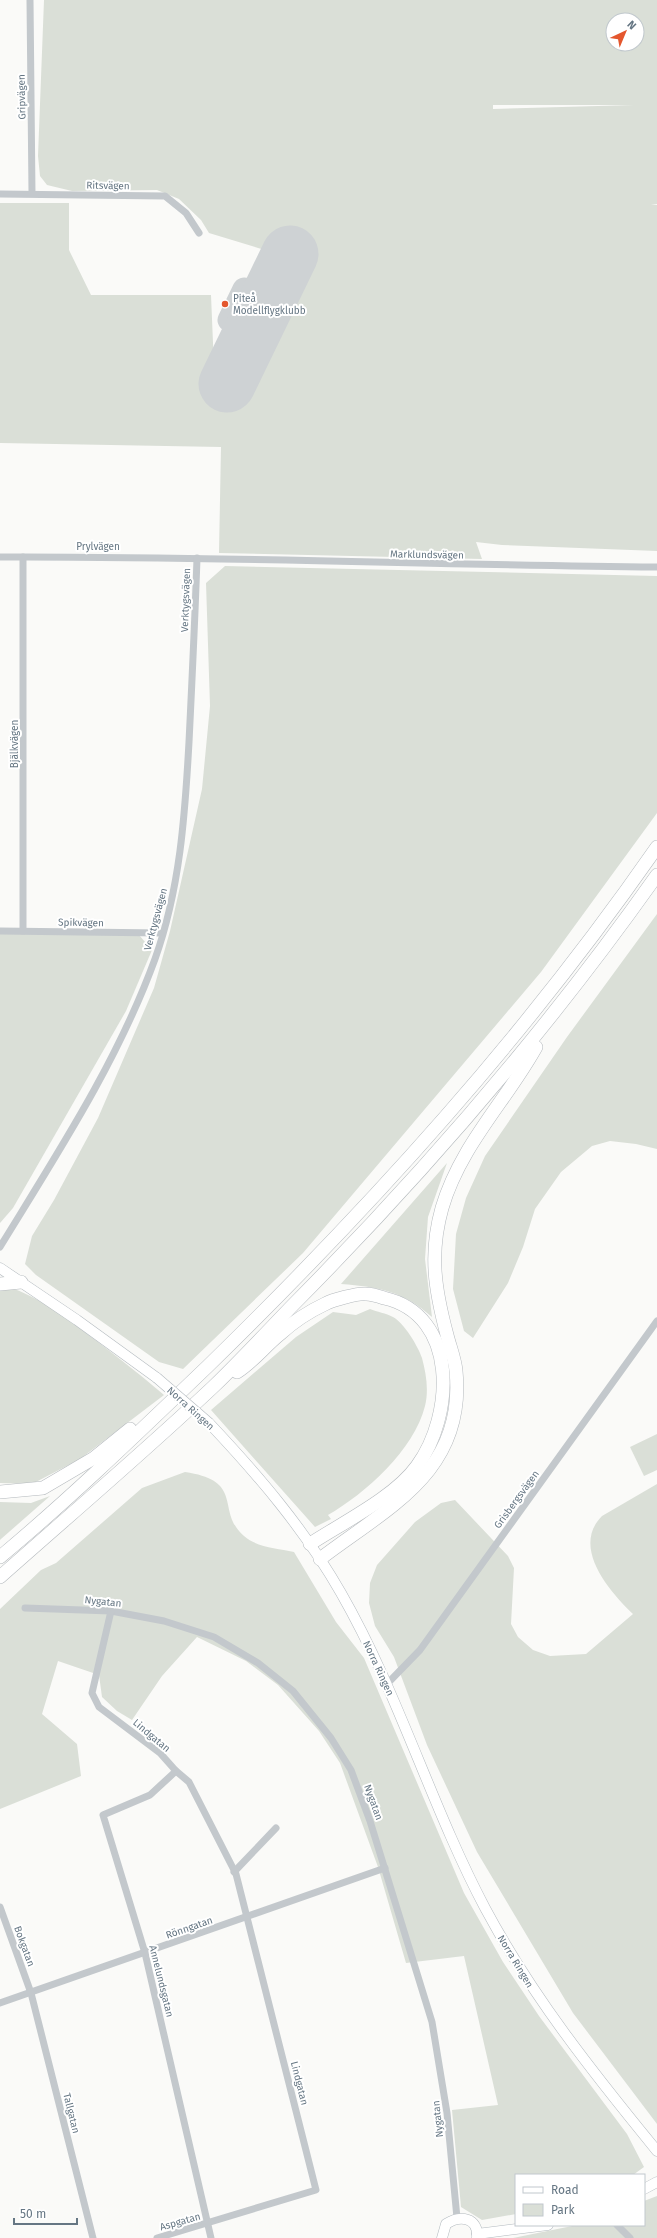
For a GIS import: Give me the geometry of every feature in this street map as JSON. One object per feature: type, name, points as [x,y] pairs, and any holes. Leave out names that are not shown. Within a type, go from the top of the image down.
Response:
[{"type":"highway","points":[[0,1557],[159,1412],[255,1320],[425,1142],[496,1059],[577,957],[657,847]]},
{"type":"highway","points":[[0,1577],[213,1387],[389,1206],[447,1143],[556,1012],[592,967],[657,875]]},
{"type":"highway","points":[[320,1559],[361,1528],[400,1502],[429,1472],[447,1442],[456,1408],[456,1370],[436,1295],[434,1257],[442,1208],[464,1154],[496,1105],[528,1063],[556,1012]]},
{"type":"highway","points":[[0,1284],[21,1282]]},
{"type":"highway","points":[[213,1387],[243,1368],[280,1333],[326,1304],[365,1294],[394,1300],[412,1310],[425,1323],[438,1352],[445,1391],[442,1411],[427,1451],[417,1467],[394,1489],[310,1544]]},
{"type":"highway","points":[[0,1492],[43,1488],[94,1458],[137,1424],[159,1412]]},
{"type":"main road","name":"Norra Ringen","points":[[0,1268],[157,1378],[209,1423],[244,1460],[289,1514],[320,1559],[344,1599],[386,1685],[447,1830],[485,1908],[532,1988],[579,2054],[657,2151]]},
{"type":"main road","points":[[645,2188],[657,2182]]},
{"type":"main road","points":[[442,2238],[446,2224],[457,2218],[466,2219],[472,2223],[476,2228],[477,2236],[542,2226]]},
{"type":"street","name":"Gripvägen","points":[[30,0],[32,193]]},
{"type":"street","name":"Ritsvägen","points":[[0,194],[32,193],[165,196],[186,212],[199,233]]},
{"type":"street","name":"Bjälkvägen","points":[[23,556],[23,931]]},
{"type":"street","name":"Prylvägen","points":[[0,557],[197,558]]},
{"type":"street","name":"Marklundsvägen","points":[[197,558],[526,566],[657,567]]},
{"type":"street","name":"Verktygsvägen","points":[[0,1246],[119,1045],[155,958],[162,934],[176,882],[183,830],[197,558]]},
{"type":"street","name":"Spikvägen","points":[[0,931],[162,934]]},
{"type":"street","name":"Grisbergsvägen","points":[[386,1685],[420,1650],[657,1321]]},
{"type":"street","name":"Nygatan","points":[[25,1608],[111,1610],[164,1621],[214,1638],[258,1663],[293,1691],[332,1738],[351,1770],[385,1868],[434,2030],[447,2113],[457,2218]]},
{"type":"street","name":"Lindgatan","points":[[111,1610],[92,1693],[99,1707],[160,1754],[189,1782],[234,1872],[247,1917],[316,2190],[208,2224]]},
{"type":"street","name":"Annelundsgatan","points":[[176,1771],[150,1795],[103,1815],[145,1953],[211,2238]]},
{"type":"street","points":[[234,1872],[276,1828]]},
{"type":"street","name":"Rönngatan","points":[[0,2004],[385,1868]]},
{"type":"street","name":"Bokgatan","points":[[0,1907],[31,1992]]},
{"type":"street","name":"Tallgatan","points":[[31,1992],[93,2238]]},
{"type":"street","name":"Aspgatan","points":[[157,2238],[208,2224]]},
{"type":"street","points":[[618,2226],[630,2238]]},
{"type":"green space","points":[[44,0],[657,0],[657,204],[651,205],[657,205],[657,551],[502,545],[476,542],[482,559],[219,553],[221,447],[0,443],[0,203],[69,203],[69,250],[91,295],[211,295],[215,391],[242,390],[303,254],[300,250],[288,248],[268,251],[209,233],[201,220],[179,199],[157,190],[72,191],[47,185],[40,176],[38,156]],"holes":[[[493,105],[634,105],[493,109]]]},
{"type":"green space","points":[[225,566],[657,576],[657,813],[541,972],[303,1253],[183,1369],[159,1362],[36,1275],[25,1264],[32,1236],[54,1200],[98,1118],[154,988],[170,931],[202,789],[210,706],[206,583]]},
{"type":"green space","points":[[657,914],[657,1149],[636,1144],[610,1141],[592,1146],[561,1172],[535,1209],[523,1247],[508,1283],[473,1338],[464,1331],[453,1289],[456,1234],[466,1198],[485,1156],[567,1037]]},
{"type":"green space","points":[[0,933],[139,935],[152,950],[126,1011],[13,1208],[0,1223]]},
{"type":"green space","points":[[447,1163],[428,1217],[425,1259],[432,1317],[411,1301],[390,1292],[367,1287],[341,1284]]},
{"type":"green space","points":[[9,1287],[29,1295],[65,1317],[164,1395],[80,1459],[32,1484],[0,1483],[0,1289]]},
{"type":"green space","points":[[370,1309],[397,1320],[402,1324],[414,1341],[422,1358],[426,1376],[427,1394],[425,1406],[411,1438],[387,1469],[358,1495],[328,1515],[331,1519],[315,1527],[211,1410],[296,1337],[333,1312],[356,1315]]},
{"type":"green space","points":[[657,1434],[657,1470],[644,1476],[630,1447]]},
{"type":"green space","points":[[185,1472],[204,1476],[216,1482],[223,1490],[231,1517],[244,1536],[261,1545],[294,1552],[336,1622],[364,1658],[464,1893],[503,1962],[539,2016],[627,2134],[644,2167],[634,2174],[515,2174],[515,2214],[482,2220],[461,2207],[452,2110],[498,2105],[464,1956],[406,1963],[378,1867],[340,1763],[319,1731],[278,1685],[246,1661],[197,1637],[162,1676],[132,1720],[117,1711],[102,1697],[99,1675],[58,1661],[42,1714],[77,1744],[81,1776],[0,1809],[0,1609],[41,1570],[56,1563],[142,1488]]},
{"type":"green space","points":[[657,1484],[657,2124],[573,2013],[477,1852],[427,1745],[394,1657],[375,1626],[369,1603],[370,1583],[377,1565],[415,1522],[441,1503],[455,1500],[508,1556],[514,1568],[511,1624],[518,1637],[533,1650],[550,1656],[586,1654],[633,1614],[604,1581],[597,1568],[592,1555],[590,1541],[593,1528],[602,1516]]},
{"type":"green space","points":[[50,1496],[0,1540],[0,1502],[31,1503]]},
{"type":"green space","points":[[657,2196],[657,2238],[513,2238],[572,2226],[645,2226],[645,2201]]},
{"type":"taxiway","points":[[229,320],[244,289]]},
{"type":"taxiway","points":[[238,303],[260,315]]},
{"type":"runway","points":[[227,384],[290,254]]},
{"type":"place","name":"Piteå Modellflygklubb","points":[[225,304]]}]
